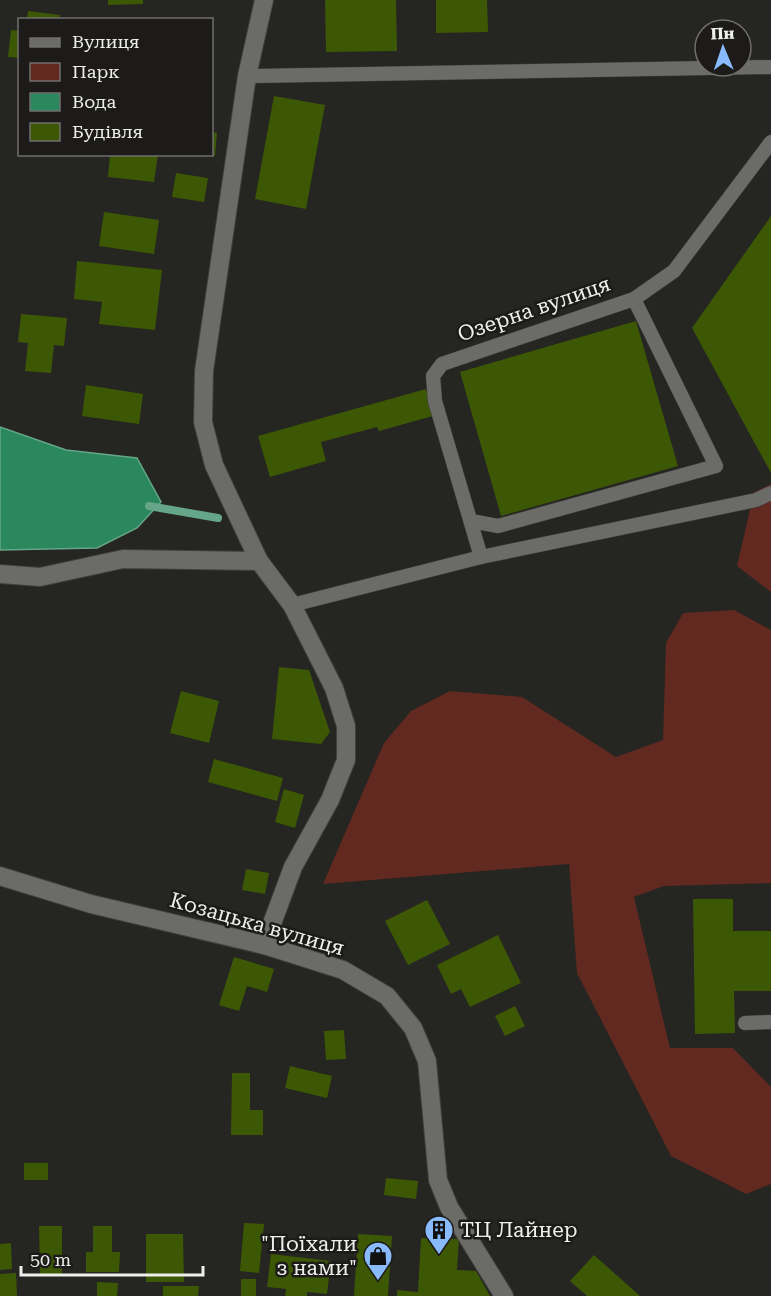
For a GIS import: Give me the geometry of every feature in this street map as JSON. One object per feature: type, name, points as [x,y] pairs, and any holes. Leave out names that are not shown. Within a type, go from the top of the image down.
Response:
[{"type":"street","points":[[264,0],[248,76],[204,371],[203,422],[214,465],[259,561],[292,605],[334,688],[346,726],[346,760],[330,800],[293,867],[264,945]]},
{"type":"street","points":[[0,574],[40,577],[123,559],[259,561]]},
{"type":"street","name":"Козацька вулиця","points":[[0,876],[91,904],[264,945],[343,970],[387,996],[413,1028],[427,1061],[438,1180],[449,1207],[504,1296]]},
{"type":"lane","points":[[248,76],[771,67]]},
{"type":"lane","name":"Озерна вулиця","points":[[482,557],[435,401],[433,376],[442,364],[634,299],[674,271],[771,142]]},
{"type":"lane","points":[[471,521],[498,526],[716,466],[634,299]]},
{"type":"lane","points":[[292,605],[482,557],[756,500],[771,493]]},
{"type":"lane","points":[[745,1023],[771,1023]]},
{"type":"green space","points":[[771,484],[771,592],[737,566],[754,492]]},
{"type":"green space","points":[[734,610],[771,630],[771,883],[664,886],[634,897],[670,1048],[733,1048],[771,1087],[771,1184],[746,1194],[671,1156],[577,973],[569,864],[323,884],[384,743],[411,711],[450,691],[522,697],[616,757],[663,740],[666,643],[683,613]]},
{"type":"water","points":[[0,427],[66,450],[137,458],[161,502],[137,528],[97,548],[0,550]]},
{"type":"building","points":[[108,0],[143,0],[143,4],[108,5]]},
{"type":"building","points":[[325,0],[396,0],[397,51],[326,52]]},
{"type":"building","points":[[436,0],[487,0],[488,32],[436,33]]},
{"type":"building","points":[[28,11],[60,15],[59,18],[27,18]]},
{"type":"building","points":[[11,30],[18,31],[18,58],[8,57]]},
{"type":"building","points":[[274,96],[325,105],[306,209],[255,199]]},
{"type":"building","points":[[213,132],[217,133],[215,156],[213,156]]},
{"type":"building","points":[[110,156],[158,156],[154,182],[108,177]]},
{"type":"building","points":[[176,173],[208,178],[204,202],[172,197]]},
{"type":"building","points":[[104,212],[159,220],[154,254],[99,246]]},
{"type":"building","points":[[771,216],[771,473],[692,328]]},
{"type":"building","points":[[77,261],[162,270],[155,330],[99,324],[102,302],[74,299]]},
{"type":"building","points":[[21,314],[67,318],[64,346],[54,345],[51,373],[25,371],[28,343],[18,342]]},
{"type":"building","points":[[636,321],[678,466],[501,516],[460,372]]},
{"type":"building","points":[[86,385],[143,394],[139,424],[82,416]]},
{"type":"building","points":[[426,389],[433,416],[379,431],[377,427],[321,442],[326,461],[270,477],[258,436]]},
{"type":"building","points":[[279,667],[309,670],[330,732],[321,744],[272,739]]},
{"type":"building","points":[[181,691],[219,701],[209,743],[170,733]]},
{"type":"building","points":[[214,759],[283,778],[277,801],[208,782]]},
{"type":"building","points":[[284,789],[304,795],[295,828],[275,822]]},
{"type":"building","points":[[246,869],[269,873],[265,894],[242,890]]},
{"type":"building","points":[[693,899],[733,899],[733,931],[771,931],[771,991],[734,991],[735,1033],[695,1034]]},
{"type":"building","points":[[427,900],[450,944],[408,965],[385,921]]},
{"type":"building","points":[[498,935],[521,983],[470,1007],[461,989],[451,994],[437,965]]},
{"type":"building","points":[[234,957],[274,969],[267,992],[247,986],[239,1011],[219,1005]]},
{"type":"building","points":[[515,1006],[525,1026],[505,1036],[495,1016]]},
{"type":"building","points":[[344,1030],[346,1059],[326,1060],[324,1031]]},
{"type":"building","points":[[290,1066],[332,1076],[327,1098],[285,1088]]},
{"type":"building","points":[[232,1073],[250,1073],[250,1110],[263,1110],[263,1135],[231,1135]]},
{"type":"building","points":[[24,1163],[48,1163],[48,1180],[24,1180]]},
{"type":"building","points":[[386,1178],[418,1181],[416,1199],[384,1195]]},
{"type":"building","points":[[244,1223],[264,1224],[259,1273],[240,1271]]},
{"type":"building","points":[[39,1226],[62,1226],[62,1274],[40,1274]]},
{"type":"building","points":[[93,1226],[112,1226],[112,1252],[120,1252],[119,1272],[86,1272],[86,1252],[93,1252]]},
{"type":"building","points":[[146,1234],[183,1234],[184,1282],[146,1282]]},
{"type":"building","points":[[358,1234],[392,1236],[388,1296],[354,1296]]},
{"type":"building","name":"ТЦ Лайнер","points":[[421,1238],[459,1239],[457,1270],[476,1271],[490,1296],[397,1296],[397,1290],[418,1292]]},
{"type":"building","points":[[11,1243],[12,1269],[0,1270],[0,1244]]},
{"type":"building","points":[[271,1254],[331,1261],[327,1294],[307,1292],[307,1296],[285,1296],[286,1289],[267,1287]]},
{"type":"building","points":[[594,1255],[640,1296],[587,1296],[570,1281]]},
{"type":"building","points":[[16,1273],[17,1296],[0,1296],[0,1274]]},
{"type":"building","points":[[241,1279],[256,1279],[256,1296],[241,1296]]},
{"type":"building","points":[[97,1282],[118,1283],[117,1296],[97,1296]]},
{"type":"building","points":[[163,1286],[199,1286],[198,1296],[163,1296]]},
{"type":"waterway","points":[[149,506],[218,518]]},
{"type":"place","name":"ТЦ Лайнер","points":[[439,1256]]},
{"type":"place","name":"\"Поїхали з нами\"","points":[[378,1282]]}]
